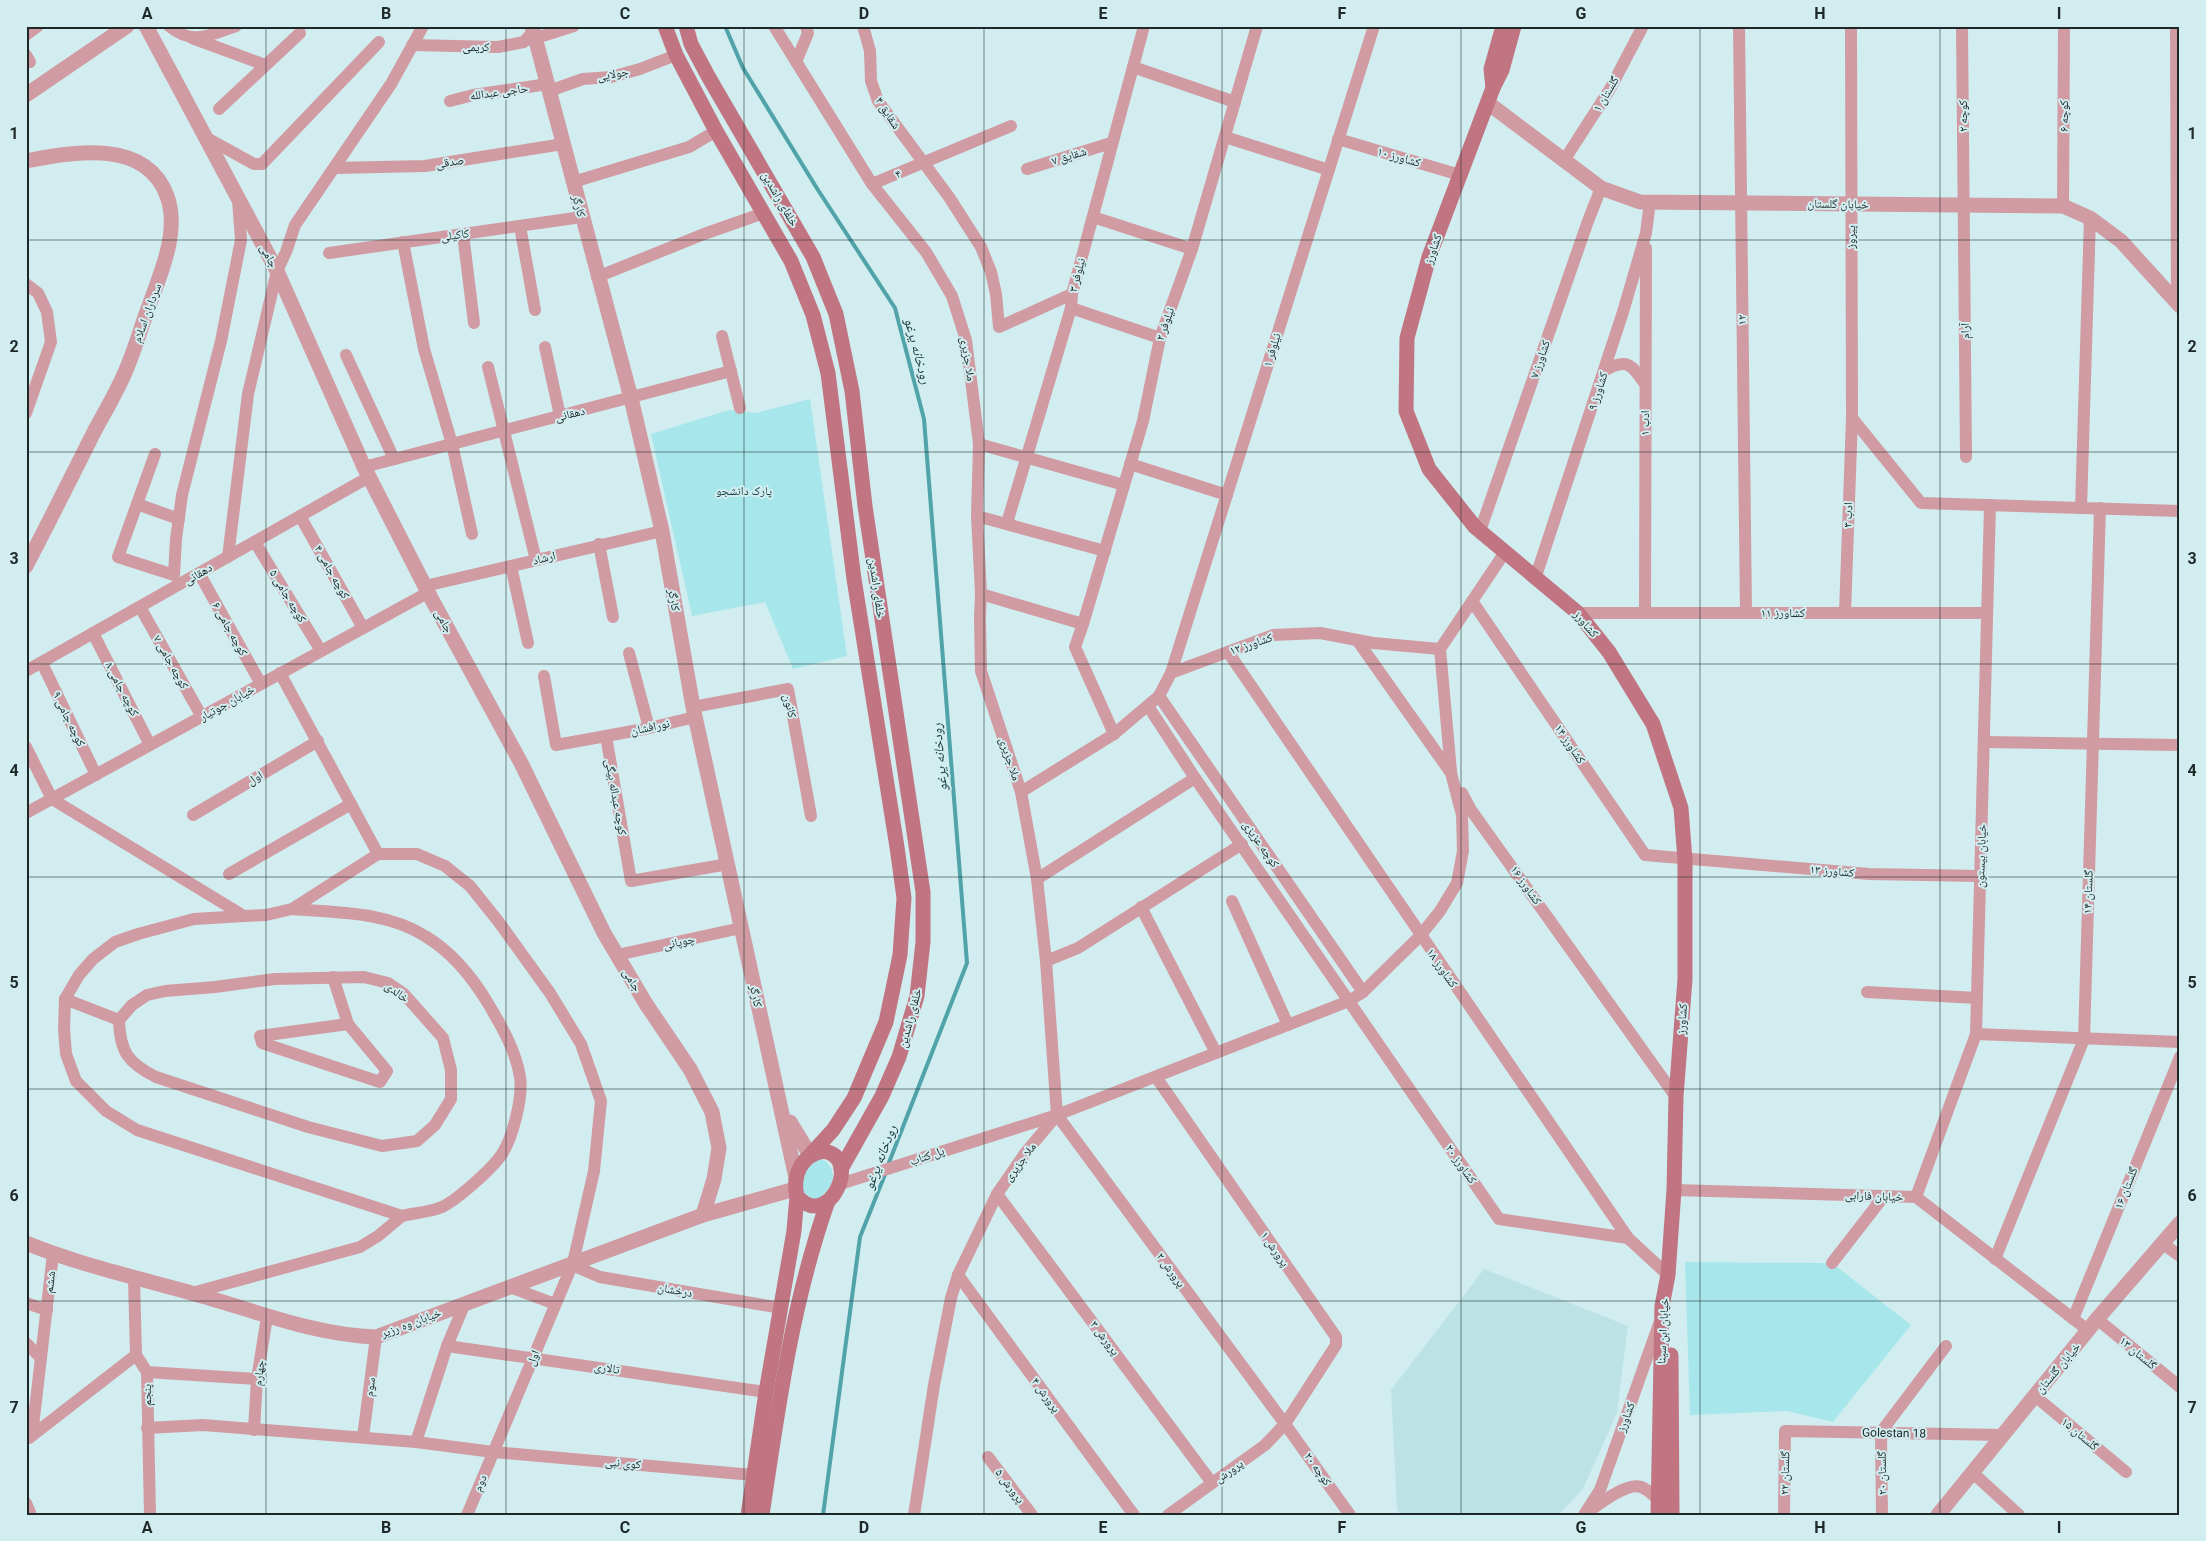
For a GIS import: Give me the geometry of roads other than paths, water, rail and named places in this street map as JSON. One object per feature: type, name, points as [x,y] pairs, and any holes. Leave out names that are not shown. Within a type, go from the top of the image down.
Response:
[{"type":"main road","points":[[665,26],[676,55],[716,132],[791,260],[813,315],[828,373],[854,579],[904,898],[900,955],[886,1022],[854,1098],[833,1130],[800,1166],[796,1188],[794,1231],[766,1392],[748,1515]]},
{"type":"main road","name":"خلفای راشدین","points":[[686,26],[691,44],[708,76],[813,257],[836,314],[852,390],[865,506],[923,892],[923,942],[918,996],[899,1057],[882,1096],[840,1176]]},
{"type":"main road","points":[[1493,88],[1492,68],[1503,26]]},
{"type":"main road","name":"کشاورز","points":[[1514,26],[1502,70],[1493,88],[1429,257],[1407,338],[1406,411],[1430,470],[1480,531],[1578,613],[1608,652],[1653,724],[1681,808],[1685,860],[1685,979],[1676,1097],[1674,1190],[1667,1281]]},
{"type":"main road","points":[[762,1515],[788,1349],[808,1261],[828,1201],[836,1191],[840,1176],[838,1159],[829,1152],[817,1152],[810,1155]]},
{"type":"main road","points":[[796,1188],[808,1206],[828,1201]]},
{"type":"main road","name":"خیابان ابن سینا","points":[[1658,1515],[1662,1317],[1667,1281]]},
{"type":"main road","name":"خیابان ابن سینا","points":[[1667,1281],[1670,1310],[1672,1515]]},
{"type":"street","points":[[26,35],[38,26]]},
{"type":"street","points":[[26,95],[127,26]]},
{"type":"street","name":"جامی","points":[[146,26],[277,271],[366,472],[521,764],[604,933],[646,1004],[690,1069],[712,1112],[719,1148],[714,1179],[702,1215]]},
{"type":"street","points":[[169,26],[179,34],[266,65]]},
{"type":"street","points":[[192,38],[205,37],[236,26]]},
{"type":"street","points":[[228,557],[248,394],[277,271],[295,225],[391,84],[423,26]]},
{"type":"street","name":"کریمی","points":[[412,46],[498,47],[524,42],[534,31],[574,26]]},
{"type":"street","name":"ملا جزیری","points":[[774,26],[872,184],[926,252],[952,296],[966,340],[978,444],[977,516],[982,670],[1022,792],[1037,879],[1046,961],[1057,1115],[1026,1152],[997,1194],[958,1274],[951,1298],[934,1385],[914,1515]]},
{"type":"street","points":[[796,62],[808,33],[806,26]]},
{"type":"street","name":"شقایق ۴","points":[[863,26],[870,51],[872,81],[878,101],[967,223],[981,248],[991,272],[996,294],[999,327],[1072,294]]},
{"type":"street","name":"نیلوفر ۳","points":[[1007,523],[1071,308],[1072,294],[1144,26]]},
{"type":"street","name":"نیلوفر ۲","points":[[1114,734],[1075,647],[1143,421],[1160,338],[1192,248],[1257,26]]},
{"type":"street","name":"نیلوفر ۱","points":[[1171,673],[1374,26]]},
{"type":"street","name":"گلستان ۱","points":[[1565,159],[1610,89],[1643,26]]},
{"type":"street","name":"۱۲","points":[[1739,26],[1746,613]]},
{"type":"street","name":"پیروز","points":[[1851,26],[1852,418]]},
{"type":"street","name":"کوچه ۲","points":[[1962,26],[1964,206]]},
{"type":"street","name":"کوچه ۶","points":[[2063,206],[2064,26]]},
{"type":"street","points":[[2176,26],[2178,304]]},
{"type":"street","name":"کارگر","points":[[534,31],[597,277],[631,398],[662,531],[694,712],[781,1105],[796,1188]]},
{"type":"street","points":[[219,109],[300,33]]},
{"type":"street","points":[[206,136],[254,164],[262,164],[379,42]]},
{"type":"street","name":"جولایی","points":[[548,88],[583,79],[610,77],[640,69],[676,55]]},
{"type":"street","points":[[1133,67],[1235,102]]},
{"type":"street","name":"حاجی عبدالله","points":[[450,101],[473,95],[548,88]]},
{"type":"street","name":"خیابان گلستان","points":[[1488,103],[1602,188],[1640,202],[2063,206],[2090,218],[2121,241],[2178,304]]},
{"type":"street","name":"۴","points":[[872,184],[924,164],[1011,126]]},
{"type":"street","points":[[573,182],[690,147],[716,132]]},
{"type":"street","points":[[1225,137],[1329,170]]},
{"type":"street","name":"کشاورز ۱۰","points":[[1338,139],[1460,175]]},
{"type":"street","name":"شقایق ۷","points":[[1027,170],[1112,143]]},
{"type":"street","name":"صدقی","points":[[335,168],[425,166],[563,144]]},
{"type":"street","name":"سرداران اسلام","points":[[26,161],[90,152],[113,154],[130,159],[141,164],[160,183],[167,195],[172,225],[161,271],[126,370],[26,566]]},
{"type":"street","name":"کشاورز ۷","points":[[1480,531],[1588,221],[1602,188]]},
{"type":"street","points":[[155,454],[118,557],[175,580],[182,496],[221,341],[240,240],[238,197]]},
{"type":"street","name":"کشاورز ۹","points":[[1536,576],[1604,371],[1646,233],[1650,202]]},
{"type":"street","name":"آرام","points":[[1964,206],[1966,457]]},
{"type":"street","points":[[597,277],[704,234],[764,213]]},
{"type":"street","name":"کاکیلی","points":[[328,253],[582,216]]},
{"type":"street","points":[[1093,217],[1192,248]]},
{"type":"street","points":[[2082,508],[2090,218]]},
{"type":"street","points":[[520,226],[535,310]]},
{"type":"street","name":"ادب ۱","points":[[1645,613],[1646,233]]},
{"type":"street","points":[[463,234],[474,323]]},
{"type":"street","points":[[403,242],[424,349],[452,444],[472,534]]},
{"type":"street","points":[[26,284],[38,293],[47,312],[51,342],[26,413]]},
{"type":"street","points":[[1071,308],[1160,338]]},
{"type":"street","points":[[722,336],[740,408]]},
{"type":"street","points":[[545,347],[560,416]]},
{"type":"street","points":[[346,355],[394,459]]},
{"type":"street","points":[[1604,371],[1617,363],[1628,364],[1645,384]]},
{"type":"street","points":[[488,367],[536,560]]},
{"type":"street","name":"دهقانی","points":[[26,671],[140,607],[175,580],[199,573],[228,557],[300,516],[366,472],[394,459],[731,371]]},
{"type":"street","points":[[1852,418],[1920,503],[2180,511]]},
{"type":"street","name":"ادب ۳","points":[[1845,613],[1852,418]]},
{"type":"street","points":[[978,444],[1124,485]]},
{"type":"street","points":[[1130,464],[1227,495]]},
{"type":"street","points":[[137,504],[179,519]]},
{"type":"street","name":"خیابان بیستون","points":[[1916,1197],[1976,1034],[1990,505]]},
{"type":"street","name":"گلستان ۱۴","points":[[1995,1259],[2084,1038],[2100,508]]},
{"type":"street","name":"کوچه جامی ۴","points":[[300,516],[363,628]]},
{"type":"street","points":[[977,516],[1105,551]]},
{"type":"street","name":"ارشاد","points":[[427,589],[599,544],[662,531]]},
{"type":"street","name":"کوچه جامی ۵","points":[[254,542],[321,651]]},
{"type":"street","points":[[599,544],[613,617]]},
{"type":"street","points":[[1440,649],[1505,552]]},
{"type":"street","points":[[511,566],[528,643]]},
{"type":"street","name":"کوچه جامی ۶","points":[[199,573],[261,684]]},
{"type":"street","name":"خیابان جوتیار","points":[[26,813],[363,628],[427,589]]},
{"type":"street","points":[[981,594],[1083,624]]},
{"type":"street","name":"کشاورز ۱۴","points":[[1472,600],[1645,855],[1685,860]]},
{"type":"street","name":"کوچه جامی ۷","points":[[140,607],[202,717]]},
{"type":"street","name":"کشاورز ۱۱","points":[[1578,613],[1987,613]]},
{"type":"street","name":"کوچه جامی ۸","points":[[93,633],[150,745]]},
{"type":"street","name":"کشاورز ۱۲","points":[[1171,673],[1273,635],[1320,633],[1357,640],[1440,649]]},
{"type":"street","points":[[1357,640],[1451,772]]},
{"type":"street","name":"کشاورز ۱۶","points":[[1440,649],[1451,772],[1471,810],[1676,1097]]},
{"type":"street","name":"کشاورز ۱۸","points":[[1228,652],[1420,936],[1628,1238],[1667,1281]]},
{"type":"street","points":[[629,653],[649,728]]},
{"type":"street","name":"کوچه جامی ۹","points":[[42,662],[96,774]]},
{"type":"street","points":[[280,673],[378,854],[292,909]]},
{"type":"street","points":[[1022,792],[1114,734],[1159,696],[1171,673]]},
{"type":"street","points":[[544,676],[556,745],[606,736]]},
{"type":"street","name":"کانون","points":[[694,712],[788,689],[811,816]]},
{"type":"street","name":"کوچه عزیزی","points":[[1159,696],[1363,992]]},
{"type":"street","name":"کشاورز ۲۰","points":[[1148,706],[1195,778],[1499,1219],[1628,1238]]},
{"type":"street","name":"نورافشان","points":[[606,736],[649,728],[694,712]]},
{"type":"street","name":"کوچه عبداله بیگی","points":[[606,736],[631,881],[728,864]]},
{"type":"street","name":"اول","points":[[193,815],[318,741]]},
{"type":"street","points":[[1984,742],[2180,745]]},
{"type":"street","points":[[26,747],[52,798],[244,916]]},
{"type":"street","name":"پل کتاب","points":[[840,1176],[879,1172],[976,1139],[1057,1115],[1349,1001],[1363,992],[1420,936],[1440,911],[1457,883],[1463,851],[1462,815],[1451,772]]},
{"type":"street","points":[[1037,879],[1195,778]]},
{"type":"street","points":[[229,874],[351,804]]},
{"type":"street","points":[[1046,961],[1078,948],[1242,844]]},
{"type":"street","name":"اول","points":[[378,854],[417,854],[445,866],[470,886],[550,993],[581,1044],[601,1102],[594,1171],[572,1264],[493,1452]]},
{"type":"street","name":"کشاورز ۱۳","points":[[1685,860],[1869,874],[1980,876]]},
{"type":"street","points":[[1232,900],[1288,1025]]},
{"type":"street","points":[[1141,907],[1216,1053]]},
{"type":"street","points":[[192,1293],[360,1247],[378,1236],[402,1216],[442,1207],[472,1186],[502,1154],[518,1111],[520,1078],[513,1053],[502,1027],[469,974],[425,936],[401,925],[372,916],[292,909],[266,915],[194,919],[116,942],[92,959],[79,975],[65,999],[64,1029],[66,1054],[76,1081],[106,1111],[136,1130],[402,1216]]},
{"type":"street","name":"چوپانی","points":[[617,955],[741,928]]},
{"type":"street","points":[[333,977],[348,1024],[387,1071],[380,1082],[262,1043],[260,1036],[348,1024]]},
{"type":"street","name":"خالدی","points":[[333,977],[364,977],[388,983],[418,1009],[443,1038],[451,1070],[452,1100],[435,1125],[417,1141],[382,1146],[308,1127],[156,1078],[128,1059],[120,1039],[119,1020],[132,1005],[147,995],[165,991],[275,979],[333,977]]},
{"type":"street","points":[[1867,992],[1977,998]]},
{"type":"street","points":[[65,999],[119,1020]]},
{"type":"street","points":[[1976,1034],[2180,1042]]},
{"type":"street","name":"گلستان ۱۶","points":[[2073,1319],[2180,1057]]},
{"type":"street","name":"پرورش ۱","points":[[1156,1077],[1336,1337],[1336,1345],[1285,1424]]},
{"type":"street","points":[[781,1105],[810,1155]]},
{"type":"street","name":"پرورش ۲","points":[[1057,1115],[1285,1424]]},
{"type":"street","name":"خیابان وه رزیر","points":[[26,1243],[53,1254],[192,1293],[267,1317],[352,1336],[376,1336],[702,1215],[796,1188]]},
{"type":"street","name":"خیابان فارابی","points":[[1674,1190],[1916,1197],[2073,1319],[2093,1325]]},
{"type":"street","name":"پرورش ۳","points":[[997,1194],[1212,1483]]},
{"type":"street","points":[[1832,1263],[1884,1196]]},
{"type":"street","name":"خیابان گلستان","points":[[1938,1515],[2034,1396],[2180,1223]]},
{"type":"street","points":[[2163,1244],[2180,1256]]},
{"type":"street","name":"ششم","points":[[29,1437],[41,1358],[53,1254]]},
{"type":"street","name":"درخشان","points":[[572,1264],[600,1277],[781,1308]]},
{"type":"street","name":"پرورش ۴","points":[[958,1274],[1134,1515]]},
{"type":"street","name":"پنجم","points":[[134,1278],[136,1355],[146,1372],[150,1515]]},
{"type":"street","points":[[510,1287],[555,1304]]},
{"type":"street","name":"ششم","points":[[26,1303],[47,1310]]},
{"type":"street","points":[[416,1442],[447,1346],[466,1303]]},
{"type":"street","name":"چهارم","points":[[254,1430],[257,1379],[267,1317]]},
{"type":"street","name":"کشاورز","points":[[1584,1515],[1600,1490],[1662,1317]]},
{"type":"street","name":"گلستان ۱۳","points":[[2093,1325],[2180,1388]]},
{"type":"street","name":"سوم","points":[[363,1437],[376,1336]]},
{"type":"street","points":[[26,1343],[41,1358]]},
{"type":"street","name":"تالاری","points":[[447,1346],[766,1392]]},
{"type":"street","points":[[1881,1432],[1946,1346]]},
{"type":"street","points":[[29,1437],[136,1355]]},
{"type":"street","points":[[146,1372],[257,1379]]},
{"type":"street","name":"گلستان ۱۵","points":[[2034,1396],[2126,1472]]},
{"type":"street","name":"پرورش","points":[[1168,1515],[1266,1446],[1285,1424]]},
{"type":"street","name":"کوچه ۲۰","points":[[1285,1424],[1350,1515]]},
{"type":"street","name":"کوی نبی","points":[[147,1428],[203,1425],[363,1437],[493,1452],[753,1475]]},
{"type":"street","name":"Golestan 18","points":[[1786,1431],[2003,1436]]},
{"type":"street","name":"گلستان ۲۲","points":[[1784,1515],[1786,1431]]},
{"type":"street","name":"گلستان ۲۰","points":[[1881,1432],[1882,1515]]},
{"type":"street","name":"دوم","points":[[467,1515],[493,1452]]},
{"type":"street","name":"پرورش ۵","points":[[988,1457],[1032,1515]]},
{"type":"street","points":[[1972,1473],[2019,1515]]},
{"type":"street","points":[[1584,1515],[1616,1494],[1629,1488],[1641,1487],[1658,1499]]},
{"type":"street","points":[[26,1503],[31,1515]]},
{"type":"street","points":[[144,1515],[156,1515]]},
{"type":"waterway","name":"رودخانه یرغو","points":[[725,26],[743,68],[818,190],[895,308],[924,419],[967,963],[888,1165]]},
{"type":"waterway","name":"رودخانه یرغو","points":[[823,1515],[860,1237],[886,1172]]},
{"type":"park label","name":"پارک دانشجو","points":[[744,491]]}]
